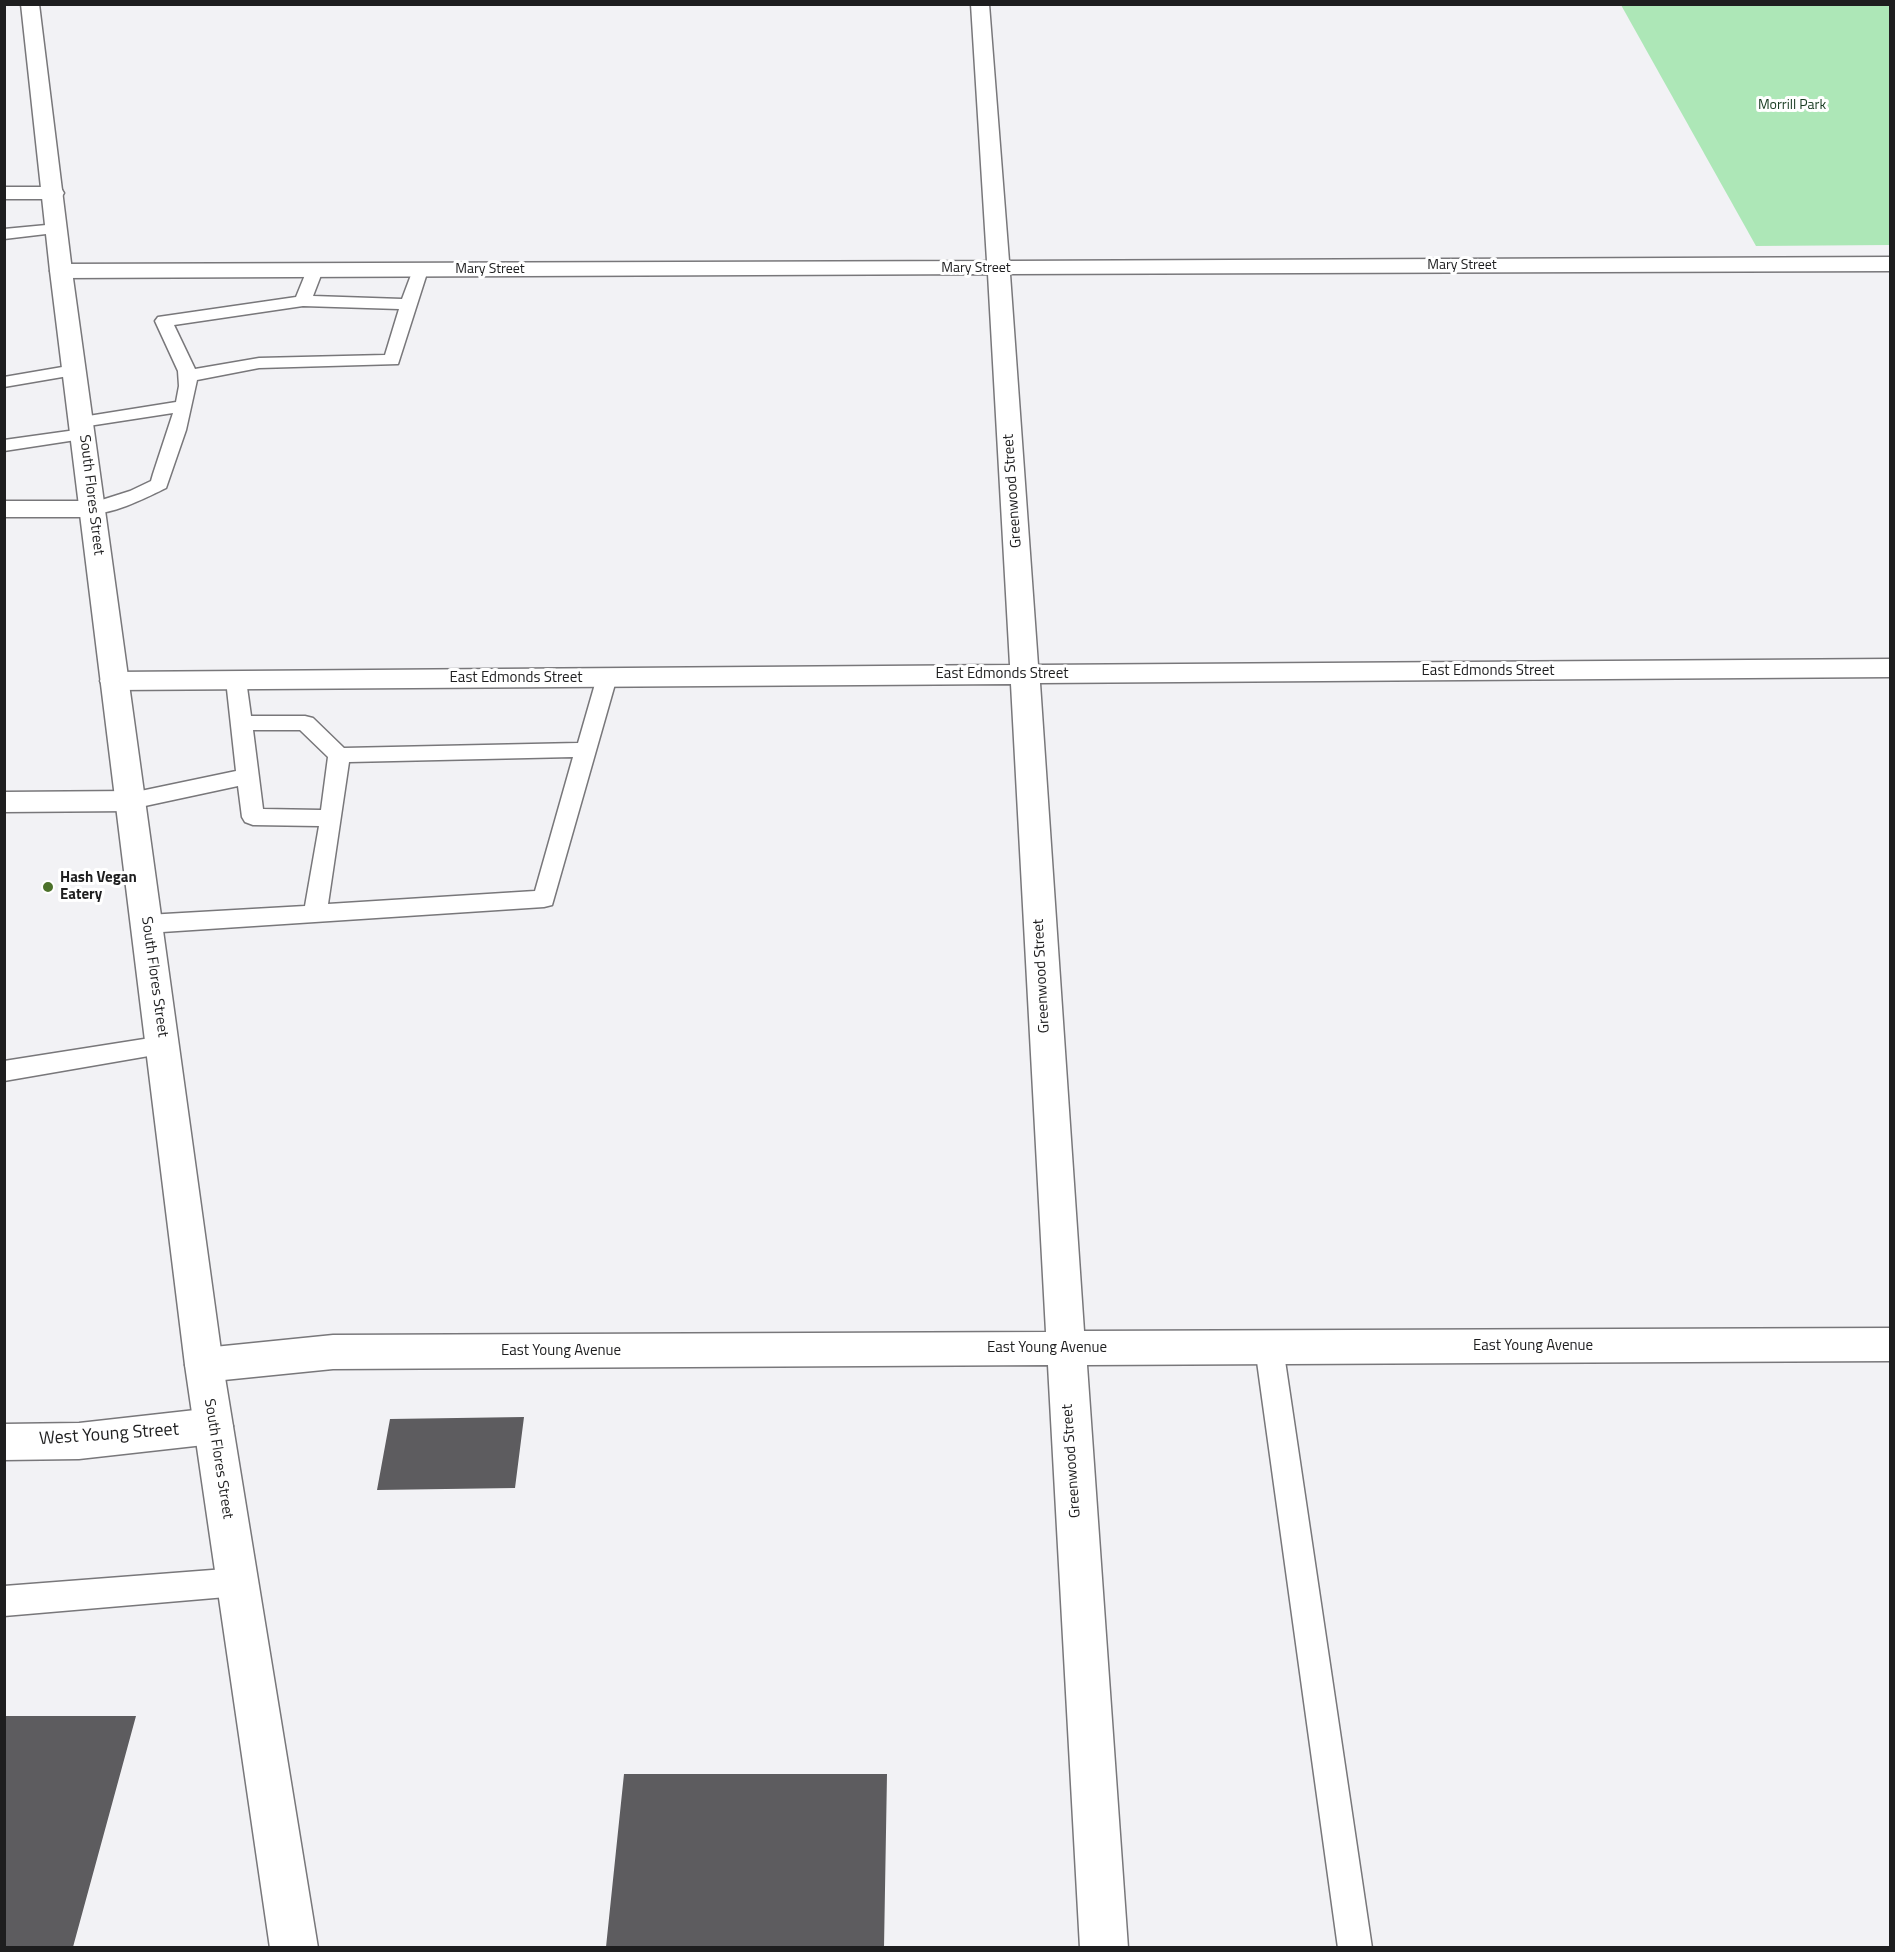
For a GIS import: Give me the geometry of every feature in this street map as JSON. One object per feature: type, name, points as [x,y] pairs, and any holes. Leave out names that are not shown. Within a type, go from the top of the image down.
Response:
[{"type":"street","name":"South Flores Street","points":[[30,4],[61,271],[204,1365],[294,1947]]},
{"type":"street","name":"Greenwood Street","points":[[980,4],[999,269],[1104,1947]]},
{"type":"street","points":[[4,193],[52,193]]},
{"type":"street","name":"Mary Street","points":[[61,271],[1890,264]]},
{"type":"street","points":[[4,509],[93,509]]},
{"type":"street","name":"East Edmonds Street","points":[[114,681],[1890,668]]},
{"type":"street","points":[[4,802],[131,801]]},
{"type":"street","name":"East Young Avenue","points":[[204,1365],[333,1352],[1890,1344]]},
{"type":"street","name":"West Young Street","points":[[4,1442],[79,1441],[213,1426]]},
{"type":"lane","points":[[4,234],[57,229]]},
{"type":"lane","points":[[303,301],[315,270]]},
{"type":"lane","points":[[188,376],[259,363],[393,360],[420,270]]},
{"type":"lane","points":[[93,509],[137,495],[159,483],[183,406],[188,376],[164,321],[303,301],[409,304]]},
{"type":"lane","points":[[4,382],[74,370]]},
{"type":"lane","points":[[4,446],[183,406]]},
{"type":"lane","points":[[147,924],[544,899],[607,677]]},
{"type":"lane","points":[[237,680],[253,817],[331,818]]},
{"type":"lane","points":[[242,723],[305,723],[339,754],[586,750]]},
{"type":"lane","points":[[315,914],[339,754]]},
{"type":"lane","points":[[131,801],[248,776]]},
{"type":"lane","points":[[4,1071],[163,1045]]},
{"type":"lane","points":[[1269,1347],[1355,1947]]},
{"type":"lane","points":[[4,1601],[238,1582]]},
{"type":"green space","name":"Morrill Park","points":[[1621,5],[1890,5],[1890,245],[1756,246]]},
{"type":"building","points":[[524,1417],[515,1488],[377,1490],[390,1419]]},
{"type":"building","points":[[4,1716],[136,1716],[73,1947],[4,1947]]},
{"type":"building","points":[[624,1774],[887,1774],[884,1947],[606,1947]]},
{"type":"place","name":"Hash Vegan Eatery","points":[[48,887]]}]
